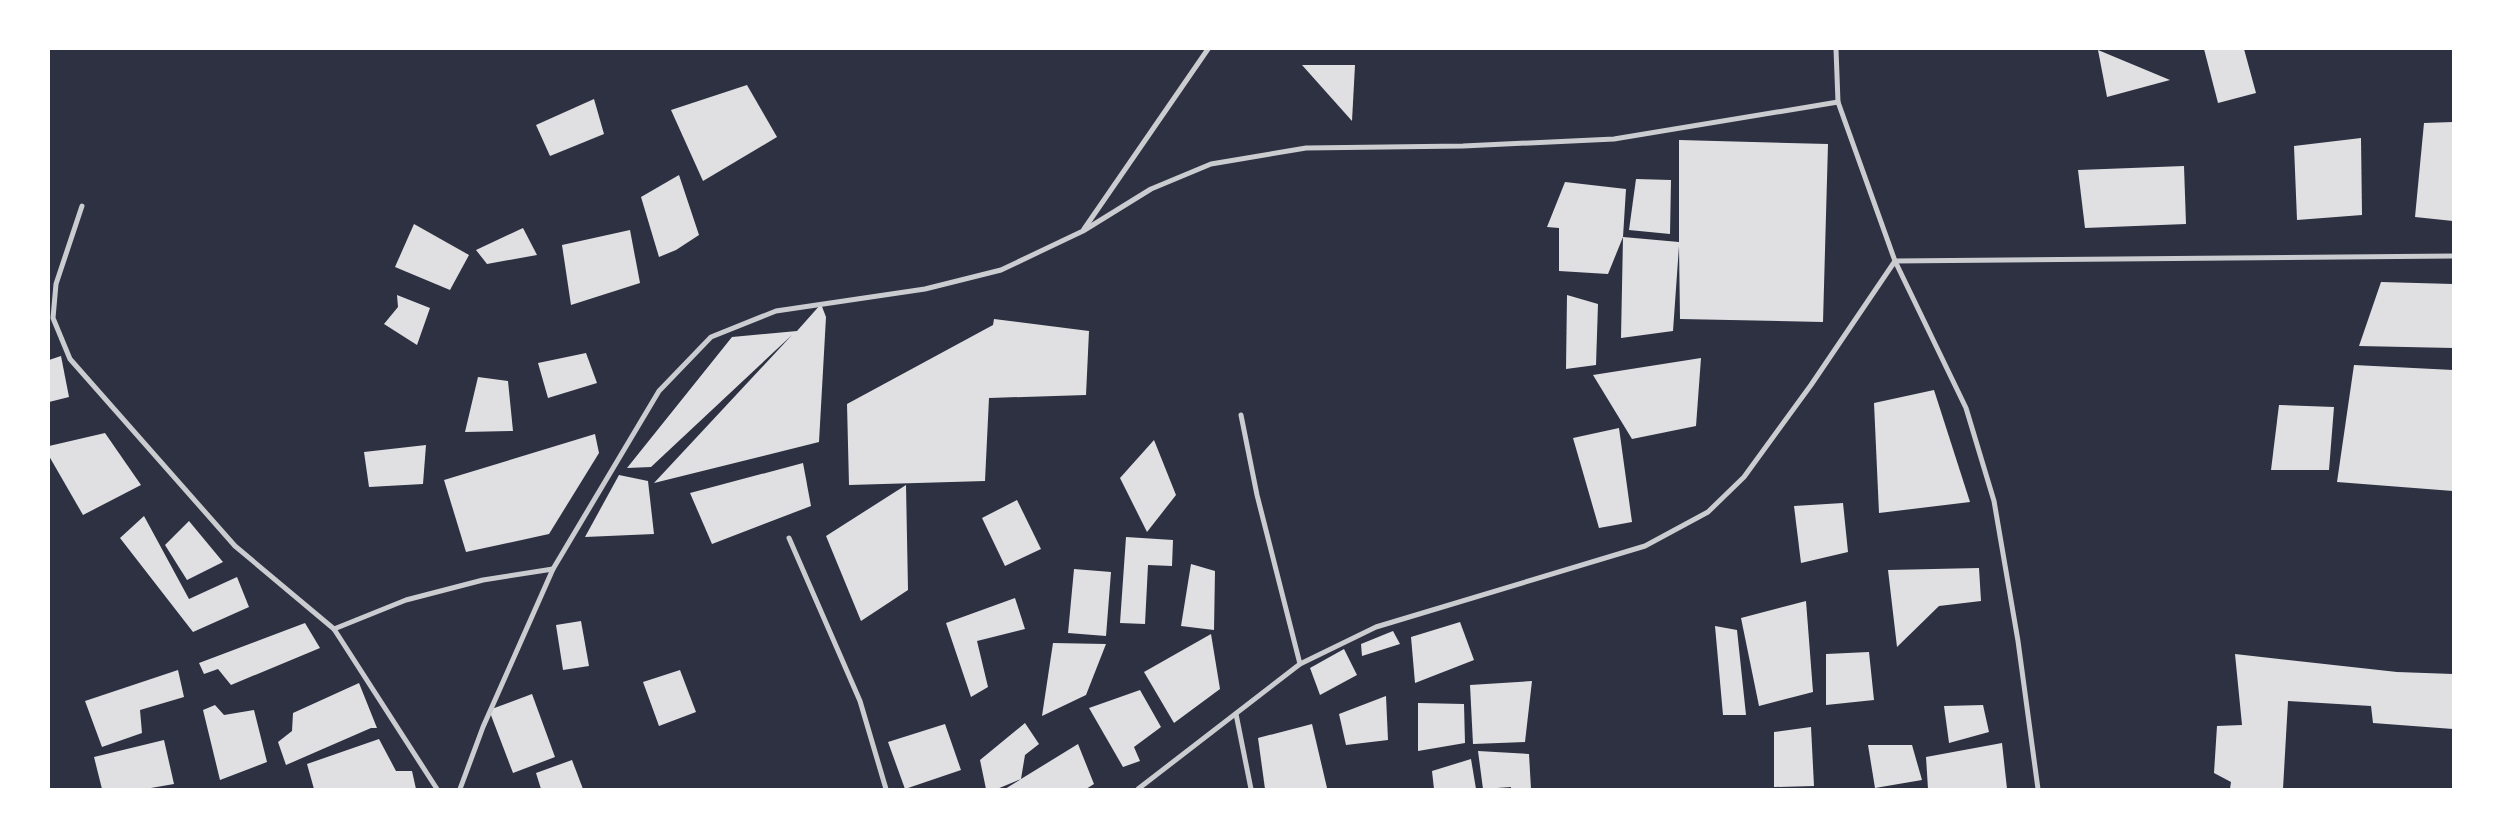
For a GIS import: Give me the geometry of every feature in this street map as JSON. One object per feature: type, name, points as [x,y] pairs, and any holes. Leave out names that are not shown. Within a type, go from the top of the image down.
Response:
[{"type":"street","points":[[1083,231],[1208,49]]},
{"type":"street","points":[[1836,49],[1838,102],[1895,262],[1966,408],[1994,501],[2018,640],[2038,789]]},
{"type":"street","points":[[460,789],[484,727],[553,569],[659,391],[711,336],[776,311],[925,289],[1001,270],[1083,231],[1151,189],[1211,164],[1306,148],[1463,146],[1614,140],[1838,102]]},
{"type":"street","points":[[82,206],[56,284],[53,318],[70,359],[235,546],[334,629],[437,789]]},
{"type":"street","points":[[1895,262],[2453,256]]},
{"type":"street","points":[[1138,789],[1300,664],[1376,627],[1645,546],[1708,512],[1744,477],[1811,385],[1895,262]]},
{"type":"street","points":[[1241,415],[1257,495],[1300,664]]},
{"type":"street","points":[[788,538],[860,701],[886,789]]},
{"type":"street","points":[[334,629],[406,600],[483,580],[553,569]]},
{"type":"street","points":[[1236,714],[1251,789]]},
{"type":"building","points":[[2204,49],[2244,49],[2256,93],[2218,103]]},
{"type":"building","points":[[2098,50],[2170,80],[2107,97]]},
{"type":"building","points":[[1302,65],[1355,65],[1352,121]]},
{"type":"building","points":[[747,85],[777,137],[703,181],[671,110]]},
{"type":"building","points":[[594,99],[604,134],[550,156],[536,125]]},
{"type":"building","points":[[2453,122],[2453,221],[2415,217],[2424,123]]},
{"type":"building","points":[[2361,138],[2362,215],[2297,220],[2294,146]]},
{"type":"building","points":[[1679,140],[1828,144],[1823,322],[1680,319],[1679,246],[1673,331],[1621,338],[1623,237],[1679,242]]},
{"type":"building","points":[[2184,166],[2186,224],[2085,228],[2078,170]]},
{"type":"building","points":[[679,175],[699,235],[676,250],[659,257],[641,197]]},
{"type":"building","points":[[1636,179],[1671,180],[1670,234],[1629,230]]},
{"type":"building","points":[[1565,182],[1626,189],[1623,237],[1608,274],[1559,271],[1559,228],[1547,227]]},
{"type":"building","points":[[414,224],[469,255],[450,290],[395,267]]},
{"type":"building","points":[[523,228],[537,255],[487,264],[476,250]]},
{"type":"building","points":[[630,230],[640,283],[571,305],[562,245]]},
{"type":"building","points":[[2381,282],[2453,284],[2453,348],[2359,346]]},
{"type":"building","points":[[397,295],[430,308],[417,345],[384,324],[398,307]]},
{"type":"building","points":[[1567,295],[1598,304],[1596,365],[1566,369]]},
{"type":"building","points":[[821,304],[826,317],[819,442],[654,483],[792,335],[651,467],[627,468],[732,337],[797,331]]},
{"type":"building","points":[[994,319],[1089,331],[1086,395],[989,398],[985,481],[849,485],[847,404],[993,325]]},
{"type":"building","points":[[586,353],[597,383],[548,398],[538,363]]},
{"type":"building","points":[[61,356],[69,397],[49,402],[49,360]]},
{"type":"building","points":[[1701,358],[1696,426],[1632,439],[1593,375]]},
{"type":"building","points":[[2354,365],[2453,370],[2453,491],[2337,482]]},
{"type":"building","points":[[478,377],[508,381],[513,431],[465,432]]},
{"type":"building","points":[[1934,390],[1970,502],[1879,513],[1874,403]]},
{"type":"building","points":[[2279,405],[2334,407],[2329,470],[2271,470]]},
{"type":"building","points":[[1619,428],[1632,522],[1599,528],[1573,438]]},
{"type":"building","points":[[105,433],[141,485],[83,515],[49,456],[49,446]]},
{"type":"building","points":[[595,434],[599,453],[549,534],[466,552],[444,480]]},
{"type":"building","points":[[1154,440],[1176,495],[1147,532],[1120,478]]},
{"type":"building","points":[[426,445],[423,484],[369,487],[364,452]]},
{"type":"building","points":[[803,463],[811,506],[712,544],[690,493]]},
{"type":"building","points":[[619,475],[648,481],[654,534],[585,537]]},
{"type":"building","points":[[906,485],[908,590],[861,621],[826,536]]},
{"type":"building","points":[[1017,500],[1041,549],[1005,566],[982,518]]},
{"type":"building","points":[[1843,503],[1848,552],[1801,563],[1794,506]]},
{"type":"building","points":[[144,516],[189,599],[237,577],[249,607],[193,632],[120,538]]},
{"type":"building","points":[[189,521],[223,562],[187,580],[165,545]]},
{"type":"building","points":[[1126,537],[1173,540],[1172,566],[1148,565],[1145,624],[1120,623]]},
{"type":"building","points":[[1191,564],[1215,571],[1214,630],[1181,626]]},
{"type":"building","points":[[1979,568],[1981,601],[1939,606],[1897,647],[1888,570]]},
{"type":"building","points":[[1074,569],[1111,572],[1106,636],[1068,633]]},
{"type":"building","points":[[1015,598],[1025,629],[977,641],[988,687],[971,697],[946,623]]},
{"type":"building","points":[[1806,601],[1813,692],[1759,706],[1741,618]]},
{"type":"building","points":[[581,621],[589,666],[563,670],[556,625]]},
{"type":"building","points":[[1460,622],[1474,660],[1415,683],[1411,637]]},
{"type":"building","points":[[305,623],[320,648],[231,685],[218,669],[204,674],[199,663]]},
{"type":"building","points":[[1715,626],[1737,630],[1746,715],[1723,715]]},
{"type":"building","points":[[1393,631],[1400,644],[1362,656],[1361,644]]},
{"type":"building","points":[[1211,634],[1220,689],[1174,723],[1144,672]]},
{"type":"building","points":[[1053,643],[1106,644],[1086,695],[1042,716]]},
{"type":"building","points":[[1344,649],[1357,675],[1320,695],[1310,668]]},
{"type":"building","points":[[1869,652],[1874,700],[1826,705],[1826,654]]},
{"type":"building","points":[[2235,654],[2397,672],[2453,674],[2453,729],[2373,723],[2371,706],[2288,701],[2283,789],[2230,789],[2231,782],[2214,773],[2217,726],[2242,725]]},
{"type":"building","points":[[178,670],[184,697],[140,710],[142,733],[102,747],[85,701]]},
{"type":"building","points":[[680,670],[696,712],[659,726],[643,682]]},
{"type":"building","points":[[1532,681],[1525,742],[1473,744],[1470,685]]},
{"type":"building","points":[[359,683],[377,728],[371,728],[286,765],[278,742],[292,731],[293,713]]},
{"type":"building","points":[[1140,690],[1161,727],[1134,747],[1140,761],[1123,767],[1089,708]]},
{"type":"building","points":[[532,694],[555,757],[513,773],[489,710]]},
{"type":"building","points":[[1386,696],[1388,740],[1346,745],[1339,714]]},
{"type":"building","points":[[1418,703],[1464,704],[1465,743],[1418,751]]},
{"type":"building","points":[[215,705],[224,715],[254,710],[267,762],[220,780],[203,710]]},
{"type":"building","points":[[1983,705],[1989,732],[1949,743],[1944,706]]},
{"type":"building","points":[[1025,723],[1039,744],[1025,755],[1021,779],[997,789],[986,789],[980,760]]},
{"type":"building","points":[[945,724],[961,770],[905,789],[888,742]]},
{"type":"building","points":[[1312,724],[1327,788],[1265,789],[1258,738]]},
{"type":"building","points":[[1811,727],[1814,786],[1774,787],[1774,732]]},
{"type":"building","points":[[379,739],[396,771],[412,771],[416,789],[314,789],[307,764]]},
{"type":"building","points":[[164,740],[174,784],[145,789],[102,789],[94,757]]},
{"type":"building","points":[[2002,743],[2007,789],[1928,789],[1926,757]]},
{"type":"building","points":[[1078,744],[1094,784],[1086,789],[1005,789]]},
{"type":"building","points":[[1868,745],[1912,745],[1922,780],[1875,788]]},
{"type":"building","points":[[1478,751],[1529,754],[1531,789],[1511,789],[1511,787],[1483,789]]},
{"type":"building","points":[[1471,759],[1476,789],[1434,789],[1432,771]]},
{"type":"building","points":[[572,760],[583,789],[541,789],[536,773]]}]
